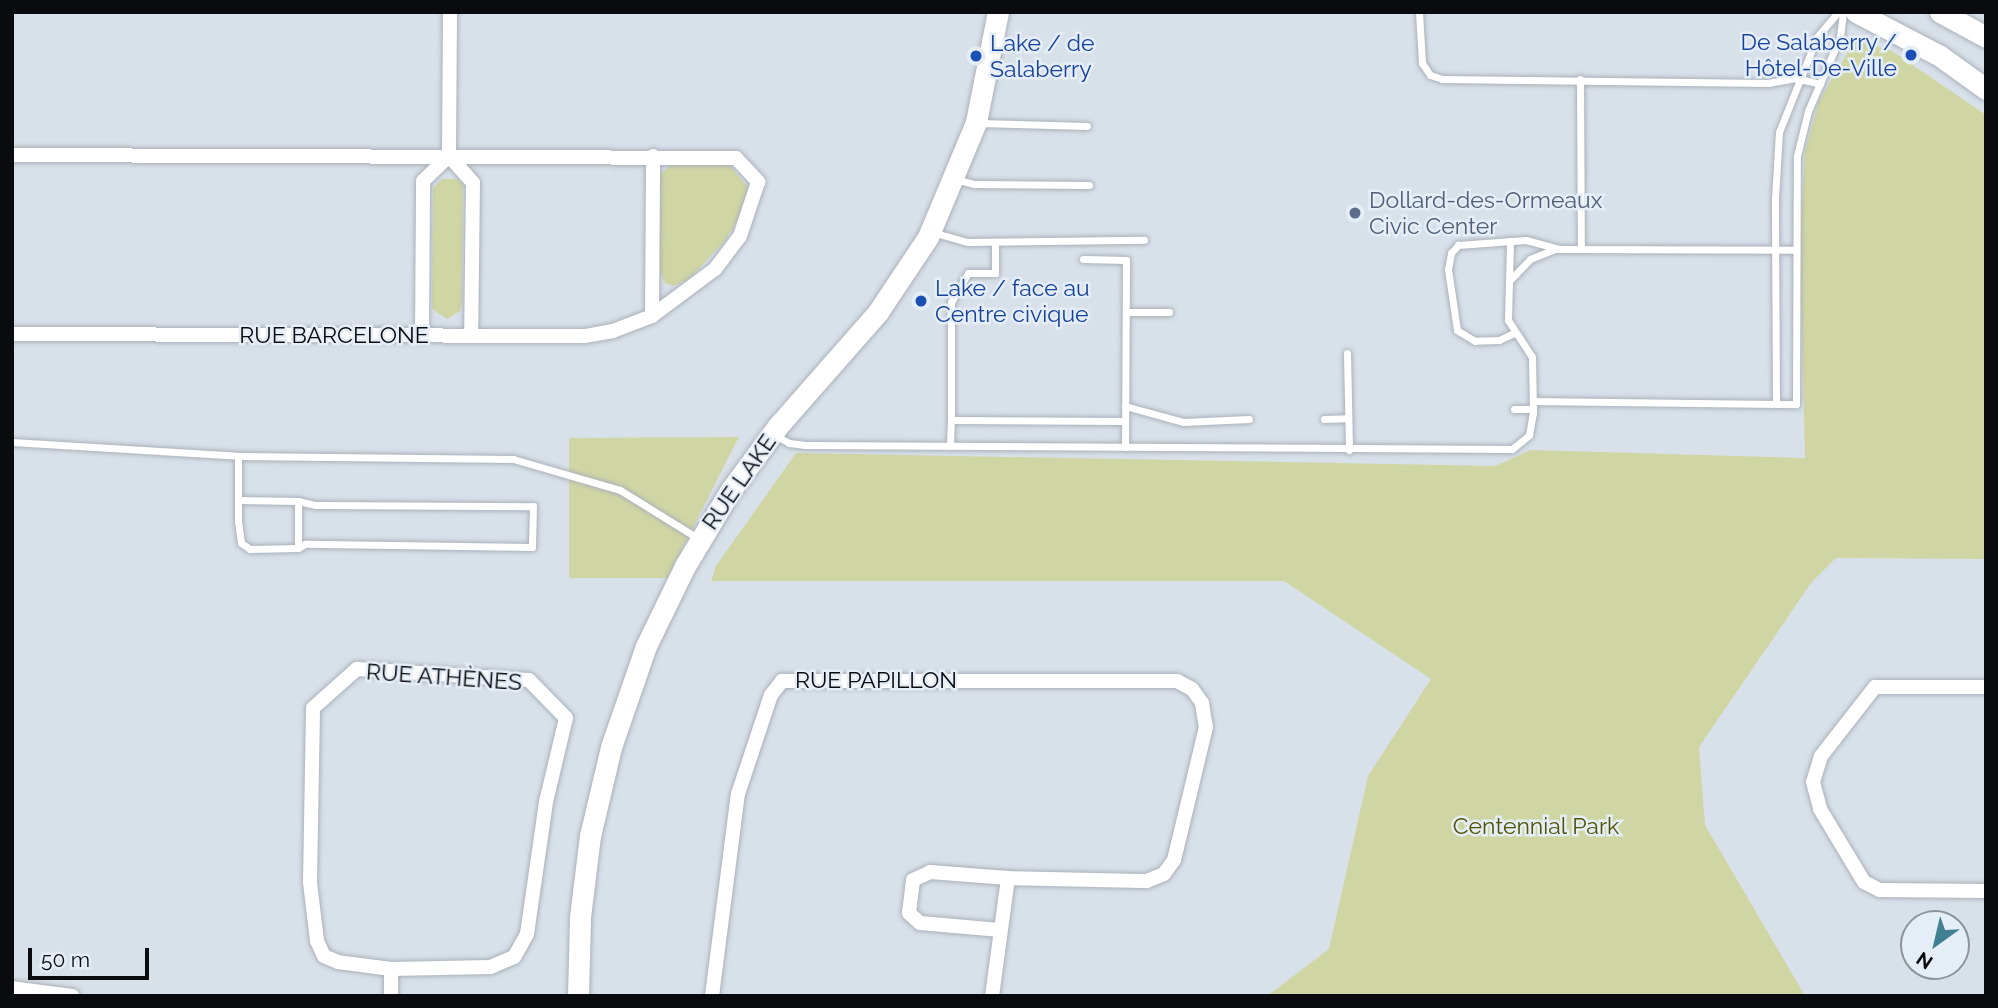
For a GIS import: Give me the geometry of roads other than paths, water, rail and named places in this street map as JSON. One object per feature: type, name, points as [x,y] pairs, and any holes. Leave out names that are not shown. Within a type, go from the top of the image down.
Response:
[{"type":"street","points":[[450,12],[449,156],[473,183],[471,336]]},
{"type":"street","name":"RUE LAKE","points":[[578,996],[585,874],[611,747],[642,656],[699,539],[772,434],[878,312],[931,232],[955,179],[976,122],[998,12]]},
{"type":"street","points":[[1856,12],[1940,56],[1986,89]]},
{"type":"street","points":[[1949,17],[1986,37]]},
{"type":"street","points":[[1949,17],[1986,51]]},
{"type":"street","name":"RUE BARCELONE","points":[[12,155],[736,158],[758,182],[740,236],[715,269],[652,316],[584,336],[12,334]]},
{"type":"street","points":[[422,336],[423,181],[449,156]]},
{"type":"street","points":[[652,316],[653,156]]},
{"type":"street","name":"RUE ATHÈNES","points":[[357,669],[529,680],[566,718],[546,802],[527,934],[514,957],[491,967],[391,969],[338,962],[324,956],[317,941],[310,882],[313,708],[357,669]]},
{"type":"street","name":"RUE PAPILLON","points":[[712,996],[738,794],[771,695],[782,681],[1177,681],[1192,689],[1202,703],[1206,727],[1174,860],[1164,874],[1147,881],[1008,878]]},
{"type":"street","points":[[1986,687],[1875,687],[1821,755],[1813,782],[1820,808],[1864,882],[1880,890],[1986,891]]},
{"type":"street","points":[[992,996],[1008,878],[930,872],[914,880],[909,912],[920,923],[1000,930]]},
{"type":"street","points":[[391,969],[391,996]]},
{"type":"street","points":[[12,988],[72,996]]},
{"type":"lane","points":[[1419,12],[1422,63],[1436,77],[1580,79],[1598,83],[1768,83],[1799,78],[1820,84]]},
{"type":"lane","points":[[1776,404],[1775,250],[1779,132],[1821,29],[1838,12]]},
{"type":"lane","points":[[1514,409],[1533,405],[1796,404],[1797,156],[1820,84],[1840,37],[1843,12]]},
{"type":"lane","points":[[1580,79],[1581,249]]},
{"type":"lane","points":[[976,122],[1087,126]]},
{"type":"lane","points":[[955,179],[974,184],[1089,185]]},
{"type":"lane","points":[[931,232],[949,240],[995,242],[1144,240]]},
{"type":"lane","points":[[1514,333],[1492,341],[1470,340],[1460,333],[1448,269],[1451,253],[1458,245],[1510,241],[1581,249],[1796,250]]},
{"type":"lane","points":[[772,434],[794,444],[1503,451],[1524,442],[1531,429],[1533,405],[1532,357],[1514,333],[1507,313],[1510,241]]},
{"type":"lane","points":[[950,446],[951,302],[968,274],[995,274],[995,242]]},
{"type":"lane","points":[[1509,281],[1530,259],[1556,248]]},
{"type":"lane","points":[[1083,259],[1126,260],[1125,447]]},
{"type":"lane","points":[[1126,312],[1169,312]]},
{"type":"lane","points":[[1347,353],[1349,450]]},
{"type":"lane","points":[[1125,406],[1183,422],[1250,419]]},
{"type":"lane","points":[[1324,419],[1347,418]]},
{"type":"lane","points":[[951,420],[1125,421]]},
{"type":"lane","points":[[12,442],[238,456],[532,463],[620,490],[699,539]]},
{"type":"lane","points":[[238,456],[238,500],[243,546],[298,548],[305,544],[532,547],[533,506],[316,505],[298,501],[238,500]]},
{"type":"lane","points":[[298,501],[298,548]]},
{"type":"place","name":"De Salaberry / Hôtel-De-Ville","points":[[1911,55]]},
{"type":"place","name":"Lake / de Salaberry","points":[[976,56]]},
{"type":"place","name":"Dollard-des-Ormeaux Civic Center","points":[[1355,213]]},
{"type":"place","name":"Lake / face au Centre civique","points":[[921,301]]},
{"type":"park label","name":"Centennial Park","points":[[1536,826]]}]
